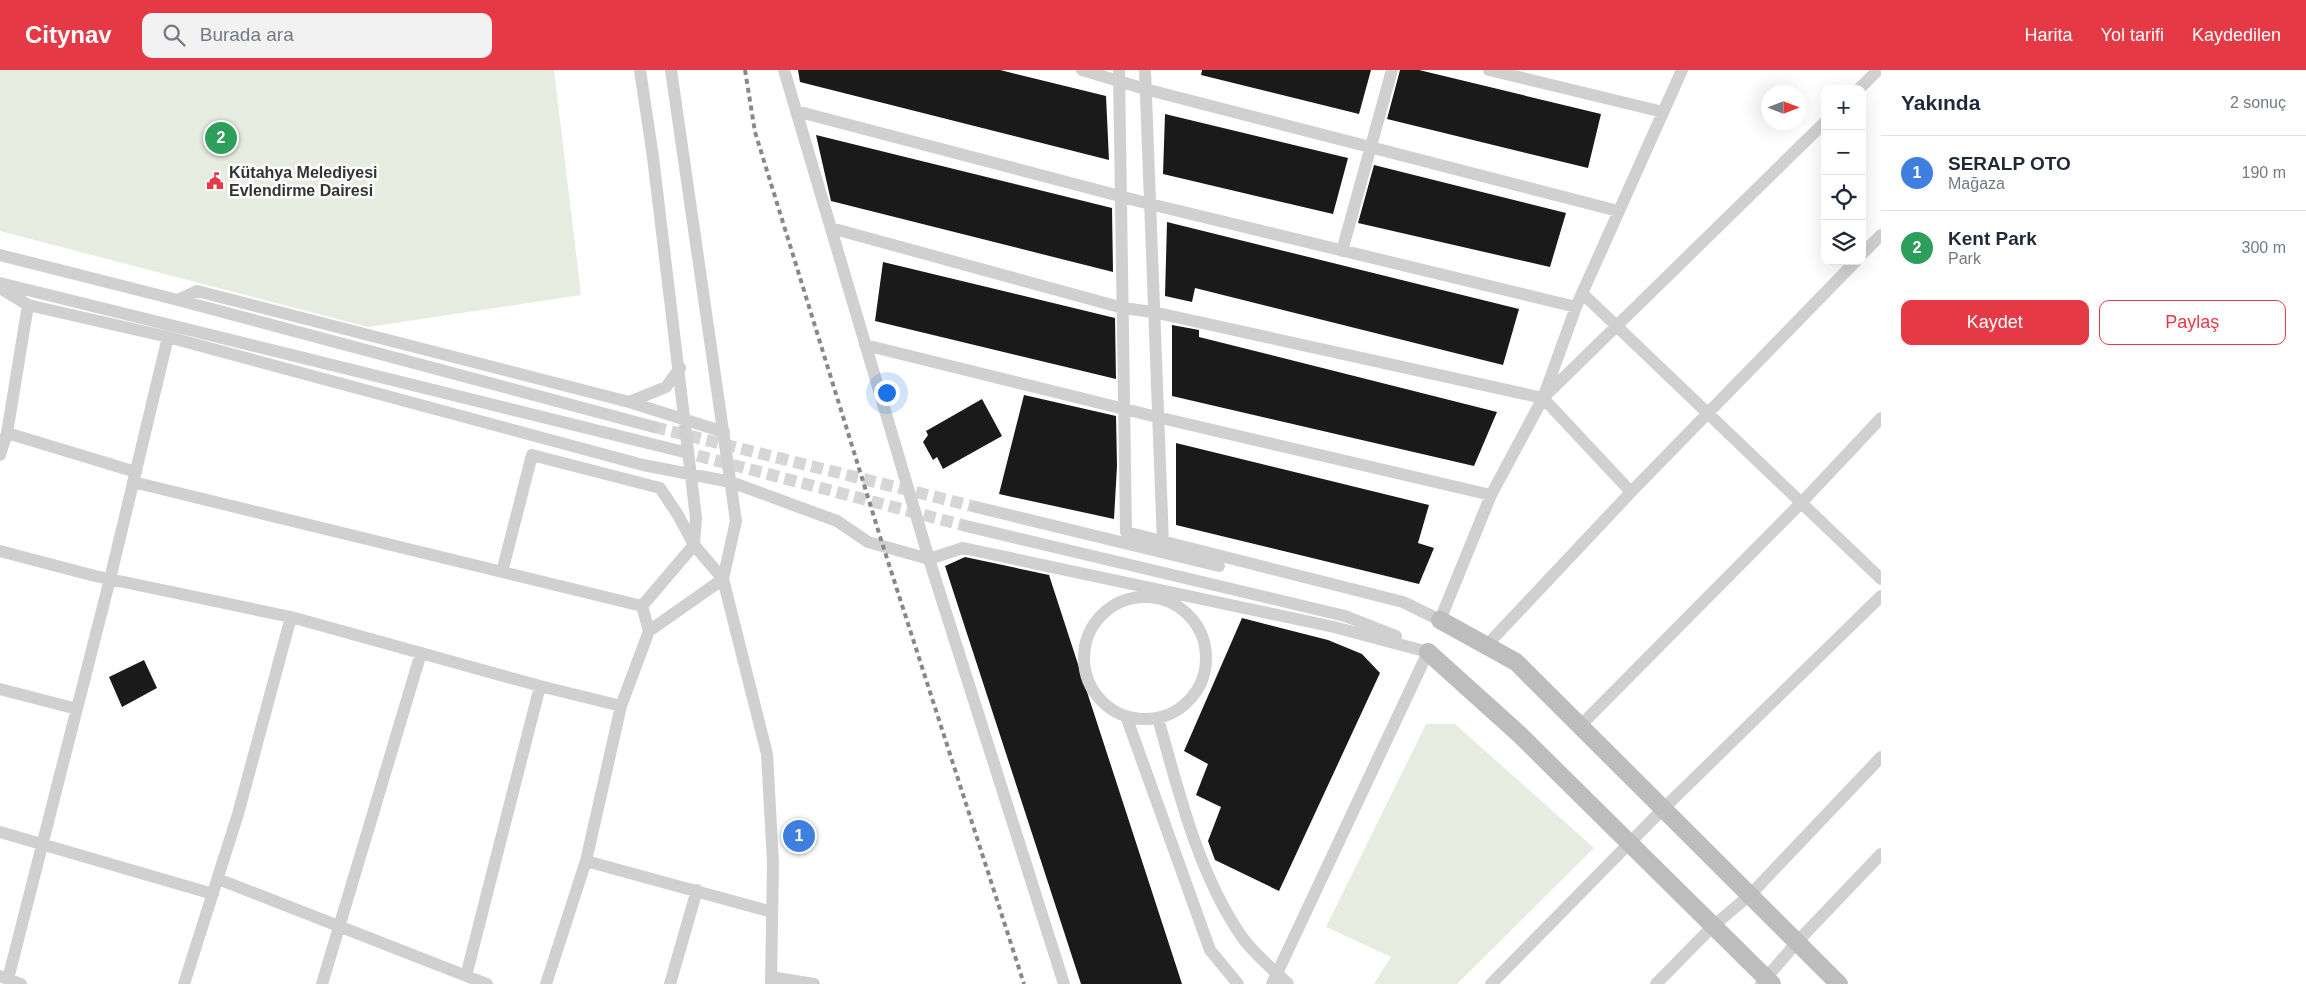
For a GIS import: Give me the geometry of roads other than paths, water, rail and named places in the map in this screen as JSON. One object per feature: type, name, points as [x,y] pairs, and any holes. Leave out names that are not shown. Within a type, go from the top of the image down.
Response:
[{"type":"main road","points":[[1440,620],[1516,662],[1840,984]]},
{"type":"main road","points":[[1428,652],[1519,734],[1630,842],[1766,982]]},
{"type":"street","points":[[640,70],[680,368],[696,518],[694,545],[642,606]]},
{"type":"street","points":[[546,984],[586,861],[621,706],[649,630],[723,580],[736,521],[671,70]]},
{"type":"street","points":[[784,70],[929,559],[1064,984]]},
{"type":"street","points":[[1082,70],[1119,75],[1145,89],[1618,211]]},
{"type":"street","points":[[1145,70],[1163,543]]},
{"type":"street","points":[[1342,251],[1392,70]]},
{"type":"street","points":[[1489,70],[1663,112]]},
{"type":"street","points":[[1440,620],[1491,496],[1543,398],[1576,307],[1682,70]]},
{"type":"street","points":[[1863,85],[1878,70]]},
{"type":"street","points":[[1119,75],[1126,532],[1163,543],[1403,602],[1440,620]]},
{"type":"street","points":[[796,111],[1150,204],[1576,307]]},
{"type":"street","points":[[1543,398],[1821,126]]},
{"type":"street","points":[[831,228],[1123,308],[1153,312],[1543,398],[1631,492]]},
{"type":"street","points":[[1866,250],[1881,235]]},
{"type":"street","points":[[0,255],[178,300],[654,427]]},
{"type":"street","points":[[1487,645],[1631,492],[1852,265]]},
{"type":"street","points":[[0,283],[680,451]]},
{"type":"street","points":[[0,288],[28,305],[168,337],[634,462],[731,482],[837,521],[868,542],[929,559],[963,548],[1334,627],[1428,652]]},
{"type":"street","points":[[178,300],[197,291],[629,402],[724,432]]},
{"type":"street","points":[[1582,293],[1802,502],[1881,580]]},
{"type":"street","points":[[0,455],[7,433],[28,305]]},
{"type":"street","points":[[21,984],[4,978],[42,844],[77,709],[168,337]]},
{"type":"street","points":[[865,345],[1125,408],[1157,418],[1491,496]]},
{"type":"street","points":[[629,402],[666,387],[680,368]]},
{"type":"street","points":[[1580,726],[1802,502],[1881,418]]},
{"type":"street","points":[[7,433],[135,477],[502,572],[642,606]]},
{"type":"street","points":[[502,572],[532,455],[660,488],[678,515],[694,545],[723,580],[768,754],[773,862],[771,981],[814,984]]},
{"type":"street","points":[[976,507],[1440,620]]},
{"type":"street","points":[[966,526],[1345,616],[1396,636],[1428,652]]},
{"type":"street","points":[[0,551],[110,579],[291,617],[540,686],[621,706]]},
{"type":"street","points":[[1491,984],[1663,809],[1881,596]]},
{"type":"street","points":[[1139,597],[1159,598],[1178,606],[1193,620],[1203,639],[1206,659],[1202,679],[1192,697],[1177,711],[1158,718],[1142,719],[1126,716],[1108,706],[1094,691],[1086,672],[1084,652],[1090,632],[1102,615],[1119,603],[1139,597]]},
{"type":"street","points":[[642,606],[649,630]]},
{"type":"street","points":[[184,984],[238,814],[291,617]]},
{"type":"street","points":[[1275,979],[1428,652]]},
{"type":"street","points":[[322,984],[421,653]]},
{"type":"street","points":[[466,976],[540,686]]},
{"type":"street","points":[[0,689],[77,709]]},
{"type":"street","points":[[1126,716],[1210,950],[1238,984]]},
{"type":"street","points":[[1158,718],[1178,793],[1217,897],[1244,939],[1275,979],[1288,984]]},
{"type":"street","points":[[1656,984],[1713,926],[1750,895],[1881,757]]},
{"type":"street","points":[[0,832],[212,894]]},
{"type":"street","points":[[1766,982],[1797,942],[1881,854]]},
{"type":"street","points":[[586,861],[772,912]]},
{"type":"street","points":[[218,879],[487,984]]},
{"type":"street","points":[[670,984],[697,890]]},
{"type":"tunnel","points":[[654,427],[976,507]]},
{"type":"tunnel","points":[[680,451],[966,526]]},
{"type":"railway","points":[[745,70],[755,132],[883,546],[1024,984]]},
{"type":"place","name":"Kent Park","points":[[221,138]]},
{"type":"place","name":"Kütahya Melediyesi Evlendirme Dairesi","points":[[215,181]]},
{"type":"place","name":"SERALP OTO","points":[[799,836]]}]
